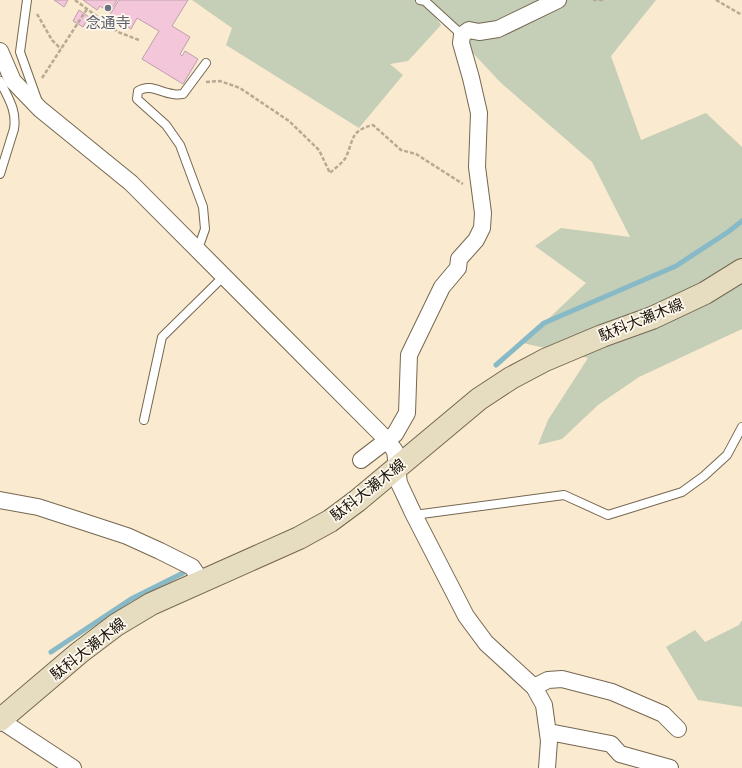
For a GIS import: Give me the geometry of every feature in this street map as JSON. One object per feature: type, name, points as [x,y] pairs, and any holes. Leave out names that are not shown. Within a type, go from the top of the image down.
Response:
[{"type":"main road","name":"駄科大瀬木線","points":[[0,720],[79,653],[116,625],[151,604],[299,538],[330,521],[357,501],[479,399],[511,378],[545,360],[595,339],[652,318],[705,293],[742,270]]},
{"type":"street","points":[[361,460],[395,434],[407,413],[409,355],[442,287],[458,268],[458,259],[476,240],[482,228],[483,213],[477,167],[480,113],[460,43],[462,35],[469,30],[479,32],[498,29],[558,0]]},
{"type":"street","points":[[0,51],[13,81],[40,109],[131,183],[387,440],[395,451],[399,483],[466,616],[486,643],[534,687],[544,705],[549,741],[547,768]]},
{"type":"street","points":[[0,500],[38,507],[127,536],[160,550],[192,567],[202,582]]},
{"type":"street","points":[[534,687],[548,680],[562,679],[612,692],[663,714],[678,729]]},
{"type":"street","points":[[0,720],[73,768]]},
{"type":"street","points":[[548,732],[611,744],[620,754],[670,768]]},
{"type":"lane","points":[[27,0],[20,52],[40,109]]},
{"type":"lane","points":[[420,0],[425,1],[462,35]]},
{"type":"lane","points":[[198,249],[205,229],[203,207],[180,145],[166,125],[137,99],[138,91],[143,88],[151,88],[172,94],[183,94],[206,63]]},
{"type":"lane","points":[[0,81],[14,111],[15,122],[0,174]]},
{"type":"lane","points":[[144,420],[162,337],[223,277]]},
{"type":"lane","points":[[414,515],[564,495],[608,515],[682,492],[704,476],[727,455],[742,428]]},
{"type":"path","points":[[75,0],[118,32],[139,40]]},
{"type":"path","points":[[593,0],[605,0]]},
{"type":"path","points":[[716,0],[742,15]]},
{"type":"path","points":[[34,90],[87,9]]},
{"type":"path","points":[[36,10],[52,40],[61,49]]},
{"type":"path","points":[[192,82],[220,82],[240,88],[289,121],[319,150],[330,173],[345,158],[354,136],[362,128],[373,125],[401,150],[416,154],[466,185]]},
{"type":"green space","points":[[192,0],[656,0],[611,56],[641,140],[706,113],[742,147],[742,329],[639,377],[598,405],[562,439],[538,445],[548,420],[588,358],[523,343],[586,283],[535,246],[561,228],[630,237],[592,162],[501,83],[428,5],[441,25],[408,61],[390,64],[403,75],[359,128],[226,45],[232,28]]},
{"type":"green space","points":[[742,620],[742,707],[698,700],[666,647],[695,630],[705,642],[739,625]]},
{"type":"building","points":[[54,0],[68,0],[64,7]]},
{"type":"building","name":"念通寺","points":[[83,0],[117,0],[110,12],[100,6],[97,10]]},
{"type":"building","points":[[119,0],[188,0],[172,26],[190,37],[180,54],[182,56],[185,51],[198,59],[183,84],[142,59],[159,31],[137,18],[131,29],[109,16]]},
{"type":"building","points":[[79,10],[89,17],[83,27],[73,21]]},
{"type":"waterway","points":[[496,365],[544,323],[676,266],[728,232],[742,221]]},
{"type":"waterway","points":[[51,652],[131,599],[183,573]]},
{"type":"place","name":"念通寺","points":[[108,8]]}]
